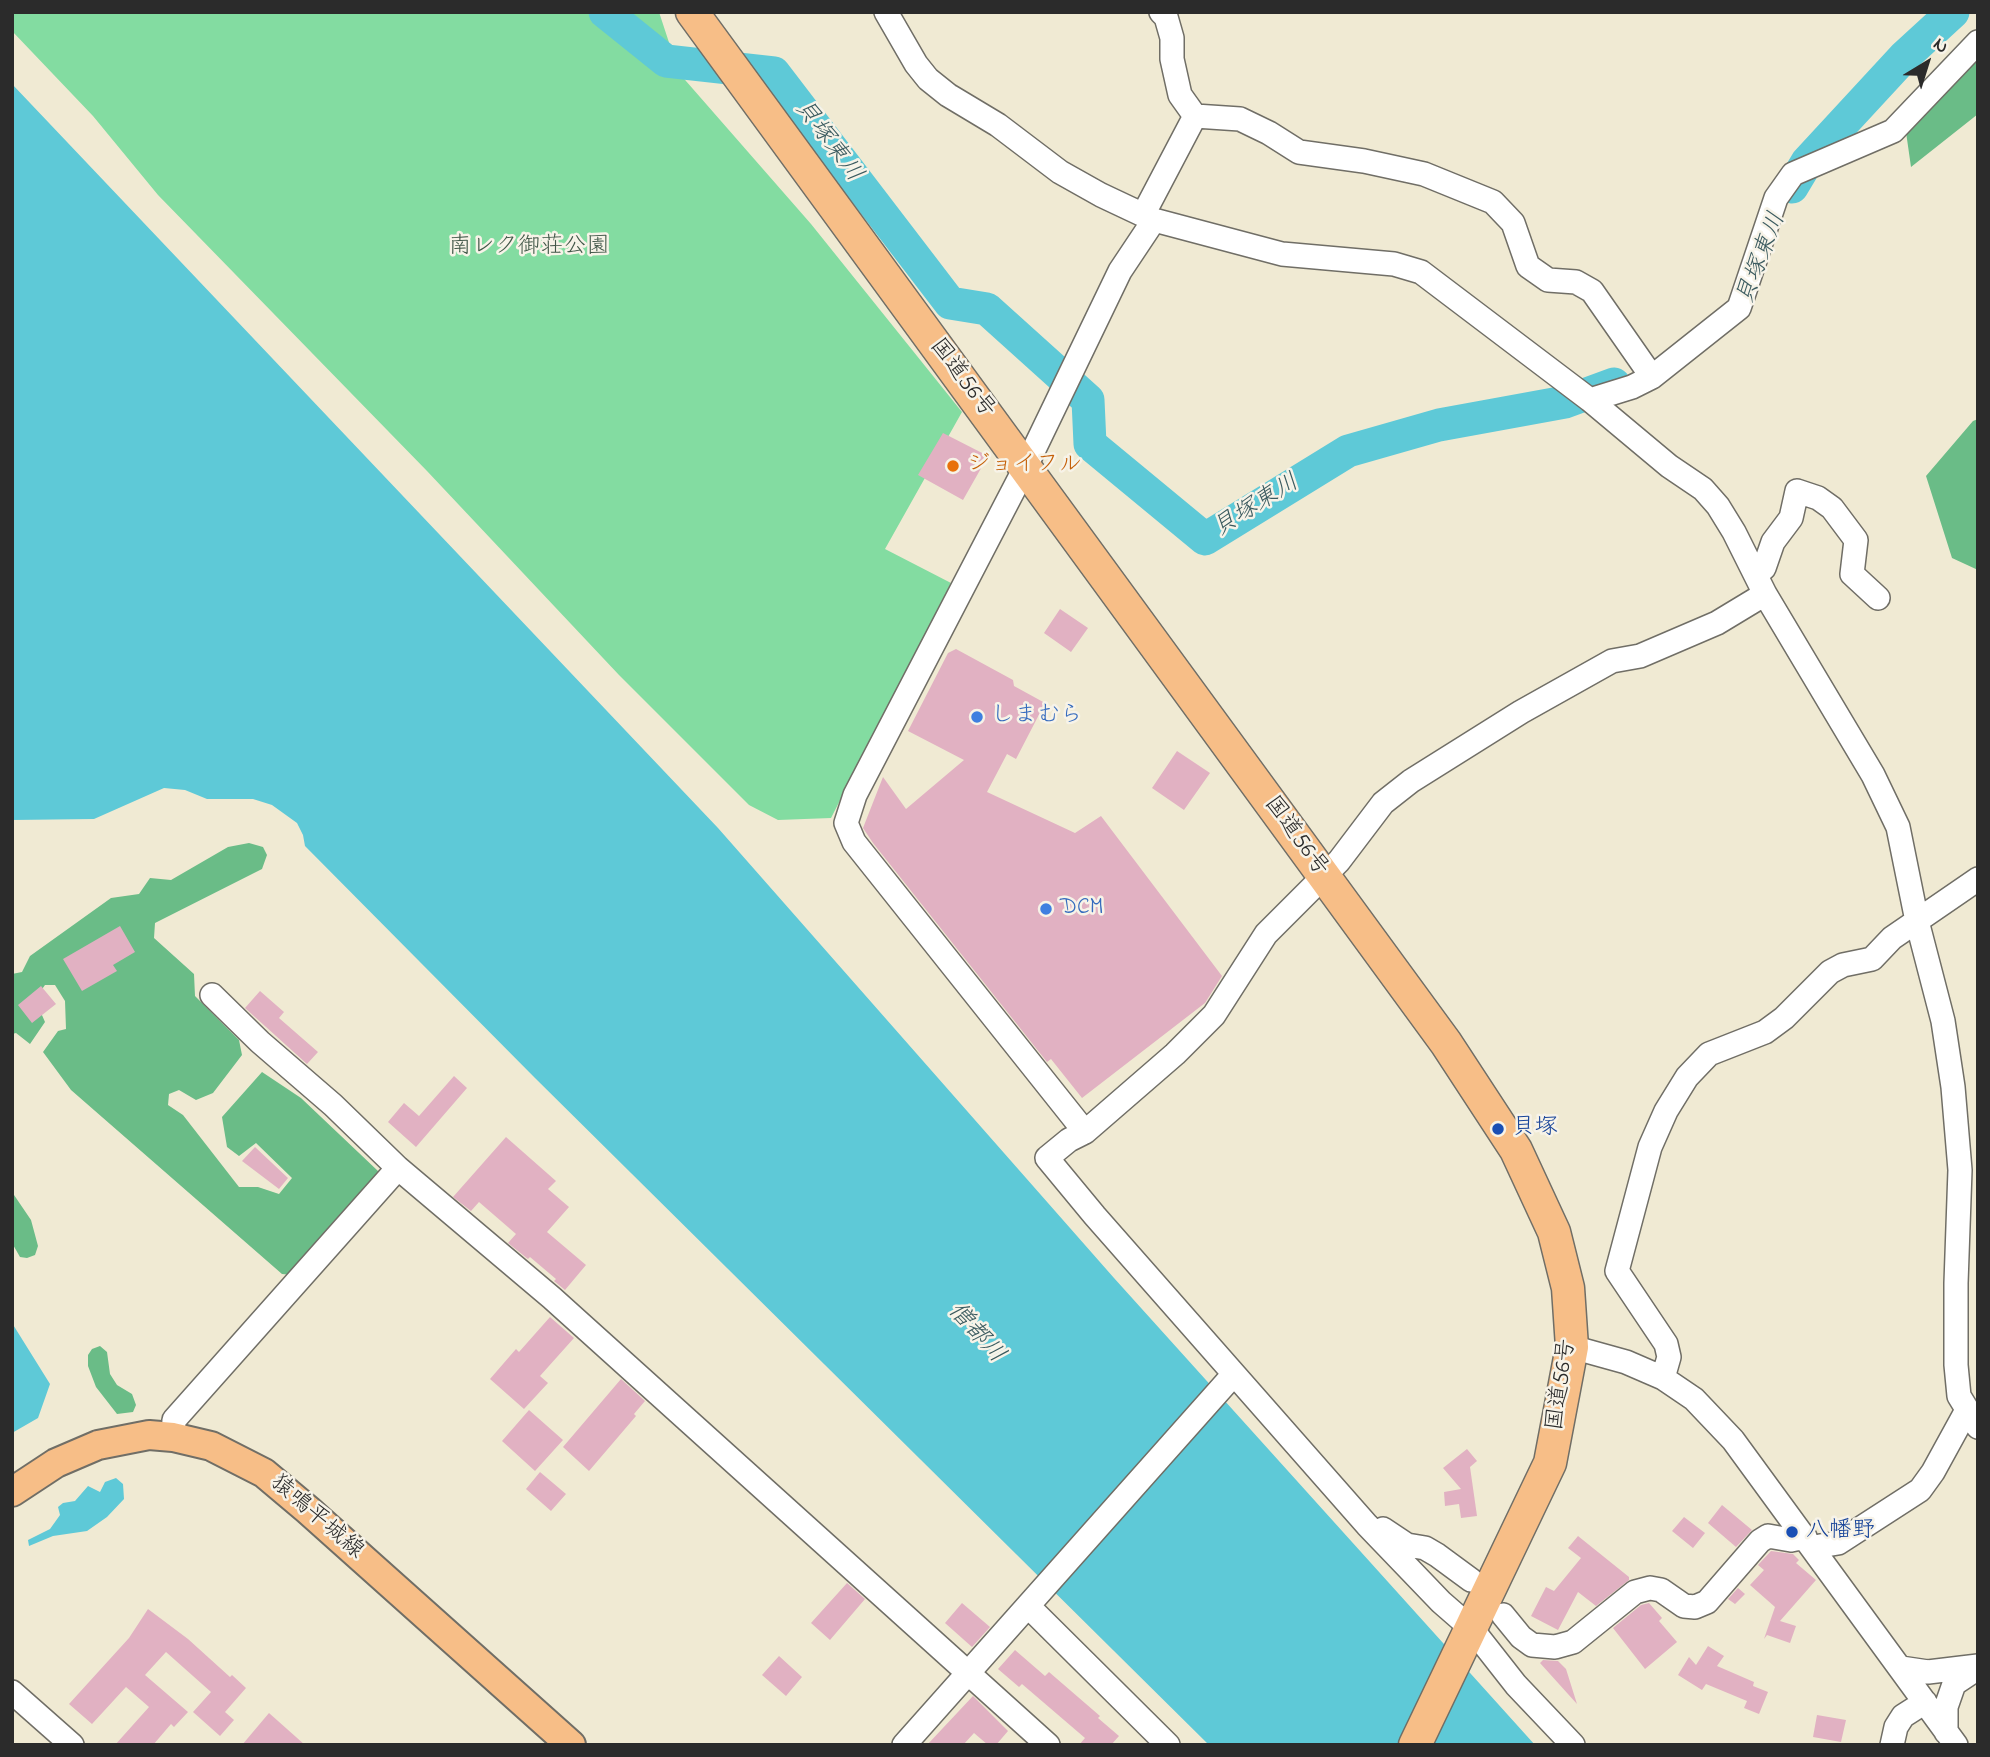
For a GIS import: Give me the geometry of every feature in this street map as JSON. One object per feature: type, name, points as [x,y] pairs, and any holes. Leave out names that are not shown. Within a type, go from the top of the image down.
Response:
[{"type":"highway","name":"国道56号","points":[[692,12],[1446,1044],[1516,1150],[1554,1232],[1568,1288],[1572,1347],[1550,1463],[1415,1745]]},
{"type":"main road","name":"猿鳴平城線","points":[[12,1492],[56,1463],[98,1445],[149,1435],[173,1437],[211,1446],[264,1473],[571,1745]]},
{"type":"street","points":[[886,12],[916,64],[928,79],[948,96],[998,125],[1060,172],[1148,217],[1282,254],[1394,264],[1421,272],[1590,400],[1669,466],[1703,489],[1718,506],[1872,775],[1898,827],[1917,921],[1943,1021],[1969,1171],[1956,1283],[1956,1365],[1959,1396],[1972,1419],[1920,1490],[1838,1543],[1820,1546],[1768,1536],[1760,1541],[1707,1602],[1695,1607],[1684,1606],[1661,1590],[1650,1588],[1635,1592],[1573,1642],[1555,1647],[1532,1645],[1521,1637],[1503,1615]]},
{"type":"street","points":[[1161,12],[1166,17],[1172,38],[1172,59],[1180,95],[1195,116],[1240,120],[1269,133],[1299,152],[1364,161],[1424,174],[1493,202],[1513,223],[1528,266],[1548,280],[1576,282],[1592,291],[1652,377]]},
{"type":"street","points":[[1590,400],[1632,387],[1652,377],[1738,307],[1776,198],[1793,174],[1893,131],[1978,42]]},
{"type":"street","points":[[1085,1132],[853,842],[846,823],[855,795],[1026,466],[1195,116]]},
{"type":"street","points":[[1573,1745],[1230,1378],[1047,1158],[1069,1140],[1085,1132],[1175,1055],[1214,1015],[1266,934],[1325,877],[1383,803],[1410,781],[1521,712],[1612,661],[1640,656],[1717,623],[1761,584],[1763,568],[1773,542],[1791,517],[1797,491],[1818,498],[1832,508],[1856,540],[1852,575],[1878,598]]},
{"type":"street","points":[[1663,1378],[1669,1357],[1666,1344],[1617,1271],[1650,1147],[1666,1111],[1687,1077],[1709,1054],[1765,1032],[1784,1018],[1830,972],[1843,965],[1872,959],[1892,938],[1978,879]]},
{"type":"street","points":[[212,995],[398,1168],[552,1298],[1048,1745]]},
{"type":"street","points":[[173,1437],[174,1420],[398,1168]]},
{"type":"street","points":[[1572,1347],[1626,1362],[1663,1378],[1694,1399],[1733,1440],[1951,1738]]},
{"type":"street","points":[[904,1745],[1230,1378]]},
{"type":"street","points":[[1367,1525],[1377,1525],[1407,1545],[1424,1548],[1471,1580]]},
{"type":"street","points":[[1032,1601],[1168,1745]]},
{"type":"street","points":[[1901,1668],[1928,1672],[1978,1667]]},
{"type":"street","points":[[1951,1738],[1947,1707],[1954,1684],[1978,1667]]},
{"type":"street","points":[[12,1692],[72,1745]]},
{"type":"street","points":[[1892,1745],[1896,1727],[1903,1716],[1925,1702]]},
{"type":"green space","name":"南レク御荘公園","points":[[12,12],[659,12],[679,73],[811,224],[962,412],[885,549],[951,583],[831,818],[778,820],[749,805],[619,675],[427,471],[158,195],[93,116],[12,31]]},
{"type":"green space","points":[[1978,49],[1978,114],[1911,167],[1906,132]]},
{"type":"green space","points":[[1978,419],[1978,570],[1952,558],[1926,476],[1973,421]]},
{"type":"green space","points":[[249,843],[263,847],[267,855],[262,869],[155,923],[154,938],[194,974],[195,996],[239,1040],[242,1055],[213,1093],[196,1100],[179,1090],[169,1094],[168,1105],[183,1115],[239,1187],[258,1187],[279,1194],[292,1178],[256,1143],[239,1156],[227,1147],[222,1117],[262,1072],[301,1098],[378,1171],[378,1179],[293,1275],[282,1274],[71,1090],[43,1052],[58,1031],[66,1029],[65,1001],[55,985],[45,985],[35,999],[45,1022],[30,1044],[16,1033],[12,1034],[12,974],[22,972],[30,956],[111,898],[139,894],[150,878],[171,880],[228,847]]},
{"type":"green space","points":[[12,1192],[31,1220],[38,1246],[35,1255],[27,1258],[20,1257],[12,1243]]},
{"type":"green space","points":[[100,1346],[107,1352],[110,1374],[117,1385],[132,1394],[136,1405],[133,1412],[117,1414],[96,1387],[88,1366],[88,1355],[92,1349]]},
{"type":"water","name":"僧都川","points":[[12,84],[718,828],[1114,1278],[1535,1745],[1209,1745],[535,1078],[305,846],[297,823],[272,805],[253,799],[207,799],[185,790],[164,788],[94,819],[12,820]]},
{"type":"water","points":[[12,1323],[50,1384],[38,1418],[12,1433]]},
{"type":"water","points":[[116,1478],[123,1484],[124,1499],[107,1517],[87,1531],[53,1536],[29,1546],[28,1540],[50,1529],[60,1515],[58,1507],[63,1503],[75,1501],[88,1486],[100,1492],[105,1482]]},
{"type":"building","name":"ジョイフル","points":[[943,433],[988,456],[963,500],[918,475]]},
{"type":"building","points":[[1060,609],[1088,628],[1071,652],[1044,633]]},
{"type":"building","name":"DCM","points":[[956,649],[1013,680],[1014,686],[1045,703],[1016,759],[1007,754],[987,792],[1075,833],[1101,816],[1222,976],[1205,1003],[1082,1098],[1051,1059],[1047,1062],[863,828],[883,777],[906,809],[964,760],[908,731],[948,653]]},
{"type":"building","points":[[1177,751],[1210,773],[1184,810],[1152,788]]},
{"type":"building","points":[[120,926],[135,952],[113,965],[117,971],[82,991],[63,959]]},
{"type":"building","points":[[41,986],[56,1004],[32,1023],[18,1005]]},
{"type":"building","points":[[260,991],[284,1012],[279,1018],[318,1052],[307,1064],[245,1008]]},
{"type":"building","points":[[454,1076],[467,1088],[416,1147],[388,1122],[404,1103],[419,1116]]},
{"type":"building","points":[[506,1137],[556,1181],[548,1189],[569,1207],[547,1232],[586,1265],[565,1290],[530,1257],[528,1259],[508,1243],[516,1234],[479,1202],[471,1211],[453,1197]]},
{"type":"building","points":[[255,1147],[288,1178],[279,1189],[242,1161]]},
{"type":"building","points":[[550,1317],[574,1338],[540,1376],[548,1383],[524,1409],[490,1379],[516,1349],[519,1352]]},
{"type":"building","points":[[621,1379],[645,1401],[634,1414],[636,1416],[589,1471],[563,1447]]},
{"type":"building","points":[[529,1410],[563,1440],[535,1471],[502,1441]]},
{"type":"building","points":[[1467,1449],[1477,1461],[1470,1467],[1477,1516],[1461,1518],[1459,1504],[1445,1506],[1444,1492],[1461,1489],[1443,1468]]},
{"type":"building","points":[[540,1472],[566,1494],[551,1511],[526,1489]]},
{"type":"building","points":[[1722,1505],[1752,1530],[1736,1547],[1708,1523]]},
{"type":"building","points":[[1684,1517],[1705,1533],[1693,1548],[1672,1531]]},
{"type":"building","points":[[1578,1536],[1629,1577],[1629,1580],[1596,1606],[1578,1592],[1558,1630],[1531,1616],[1546,1587],[1554,1591],[1581,1558],[1568,1548]]},
{"type":"building","points":[[1771,1551],[1793,1554],[1799,1560],[1796,1563],[1816,1580],[1780,1621],[1796,1626],[1790,1643],[1767,1635],[1764,1639],[1775,1607],[1750,1585],[1764,1570],[1758,1565]]},
{"type":"building","points":[[847,1583],[865,1599],[830,1640],[811,1623]]},
{"type":"building","points":[[1738,1588],[1745,1594],[1735,1604],[1728,1599]]},
{"type":"building","points":[[962,1603],[990,1627],[972,1647],[945,1623]]},
{"type":"building","points":[[1649,1603],[1662,1618],[1659,1621],[1677,1642],[1645,1669],[1613,1628],[1641,1605]]},
{"type":"building","points":[[148,1609],[246,1688],[225,1712],[234,1720],[220,1736],[193,1712],[211,1692],[166,1652],[145,1675],[188,1712],[174,1727],[171,1724],[153,1745],[115,1745],[149,1707],[126,1687],[92,1724],[69,1704],[129,1638]]},
{"type":"building","points":[[1708,1646],[1724,1656],[1717,1666],[1754,1682],[1753,1686],[1768,1692],[1759,1714],[1744,1708],[1747,1701],[1706,1684],[1702,1690],[1678,1675],[1689,1657],[1696,1665]]},
{"type":"building","points":[[1015,1650],[1045,1676],[1049,1672],[1100,1716],[1098,1718],[1119,1736],[1111,1745],[1079,1745],[1085,1738],[1022,1684],[1019,1687],[998,1669]]},
{"type":"building","points":[[779,1656],[802,1677],[786,1696],[762,1675]]},
{"type":"building","points":[[1543,1660],[1558,1661],[1566,1669],[1577,1704],[1540,1663]]},
{"type":"building","points":[[973,1696],[1008,1731],[996,1745],[988,1745],[974,1733],[963,1745],[927,1745]]},
{"type":"building","points":[[269,1713],[305,1745],[242,1745]]},
{"type":"building","points":[[1817,1715],[1846,1720],[1841,1742],[1813,1737]]},
{"type":"waterway","name":"貝塚東川","points":[[605,12],[666,61],[774,73],[950,303],[987,309],[1088,400],[1090,444],[1205,539],[1348,451],[1439,425],[1565,402],[1614,384]]},
{"type":"waterway","name":"貝塚東川","points":[[1792,187],[1807,162],[1904,57],[1953,12]]},
{"type":"place","name":"ジョイフル","points":[[953,466]]},
{"type":"place","name":"しまむら","points":[[977,717]]},
{"type":"place","name":"DCM","points":[[1046,909]]},
{"type":"place","name":"貝塚","points":[[1498,1129]]},
{"type":"place","name":"八幡野","points":[[1792,1532]]}]
